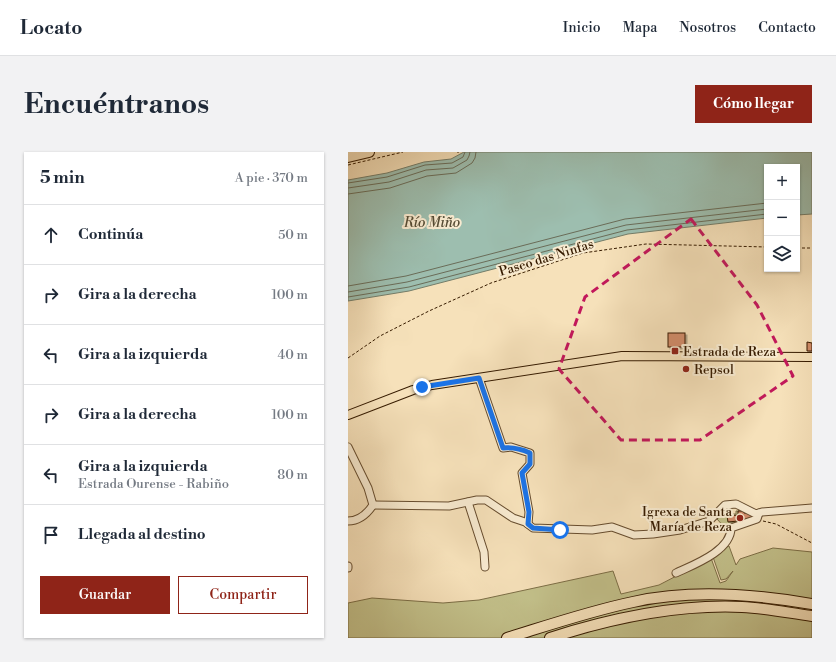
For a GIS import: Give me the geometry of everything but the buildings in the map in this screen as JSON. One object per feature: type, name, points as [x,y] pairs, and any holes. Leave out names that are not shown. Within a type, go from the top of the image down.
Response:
[{"type":"highway","points":[[348,157],[368,152]]},
{"type":"highway","points":[[588,613],[614,602],[677,591],[742,590],[812,597]]},
{"type":"highway","points":[[507,638],[588,613],[640,600],[725,594],[775,598],[812,604]]},
{"type":"highway","points":[[550,638],[614,619],[684,608],[743,607],[812,616]]},
{"type":"highway","points":[[766,609],[782,616],[812,621]]},
{"type":"main road","points":[[348,415],[413,390],[432,385],[622,356],[812,357]]},
{"type":"street","points":[[479,378],[503,448],[511,447],[530,453],[530,464],[522,473],[529,512],[528,524]]},
{"type":"street","points":[[348,447],[368,488],[373,505],[369,512],[356,521],[348,521]]},
{"type":"street","points":[[373,505],[450,506],[477,500],[486,500],[513,518],[528,524],[533,528],[592,530],[612,528],[634,535],[680,530],[709,521],[725,505],[736,504],[758,516]]},
{"type":"street","points":[[468,502],[484,552],[485,567]]},
{"type":"street","points":[[676,573],[712,555],[725,544],[731,533],[731,528],[758,516],[812,508]]},
{"type":"path","points":[[348,165],[403,152]]},
{"type":"path","name":"Paseo das Ninfas","points":[[348,358],[380,336],[429,311],[491,283],[583,253],[646,244],[764,247]]},
{"type":"path","points":[[800,248],[812,248]]},
{"type":"path","points":[[758,516],[812,543]]},
{"type":"highlighted area","points":[[691,219],[757,305],[793,376],[700,440],[621,440],[559,369],[585,297]]},
{"type":"shaded area","points":[[739,508],[752,513],[752,520],[738,522],[726,529],[717,519],[723,514],[736,514],[736,511],[739,511]]},
{"type":"shaded area","points":[[729,546],[736,565],[740,559],[773,548],[812,552],[812,638],[348,638],[348,603],[372,598],[443,603],[479,600],[613,571],[621,594],[659,585],[711,558],[720,583],[726,581],[733,571],[726,579],[721,580],[713,557],[722,549]]},
{"type":"water","name":"Río Miño","points":[[464,152],[812,152],[812,214],[800,215],[800,164],[764,164],[764,218],[628,234],[409,291],[348,301],[348,180],[387,173],[424,162],[451,159]]},
{"type":"place","name":"Estrada de Reza","points":[[675,351]]},
{"type":"place","name":"Repsol","points":[[686,369]]},
{"type":"place","name":"Igrexa de Santa María de Reza","points":[[740,518]]},
{"type":"route","points":[[422,387],[479,378],[503,448],[511,447],[530,453],[530,464],[522,473],[529,512],[528,524],[533,528],[560,530]]}]
